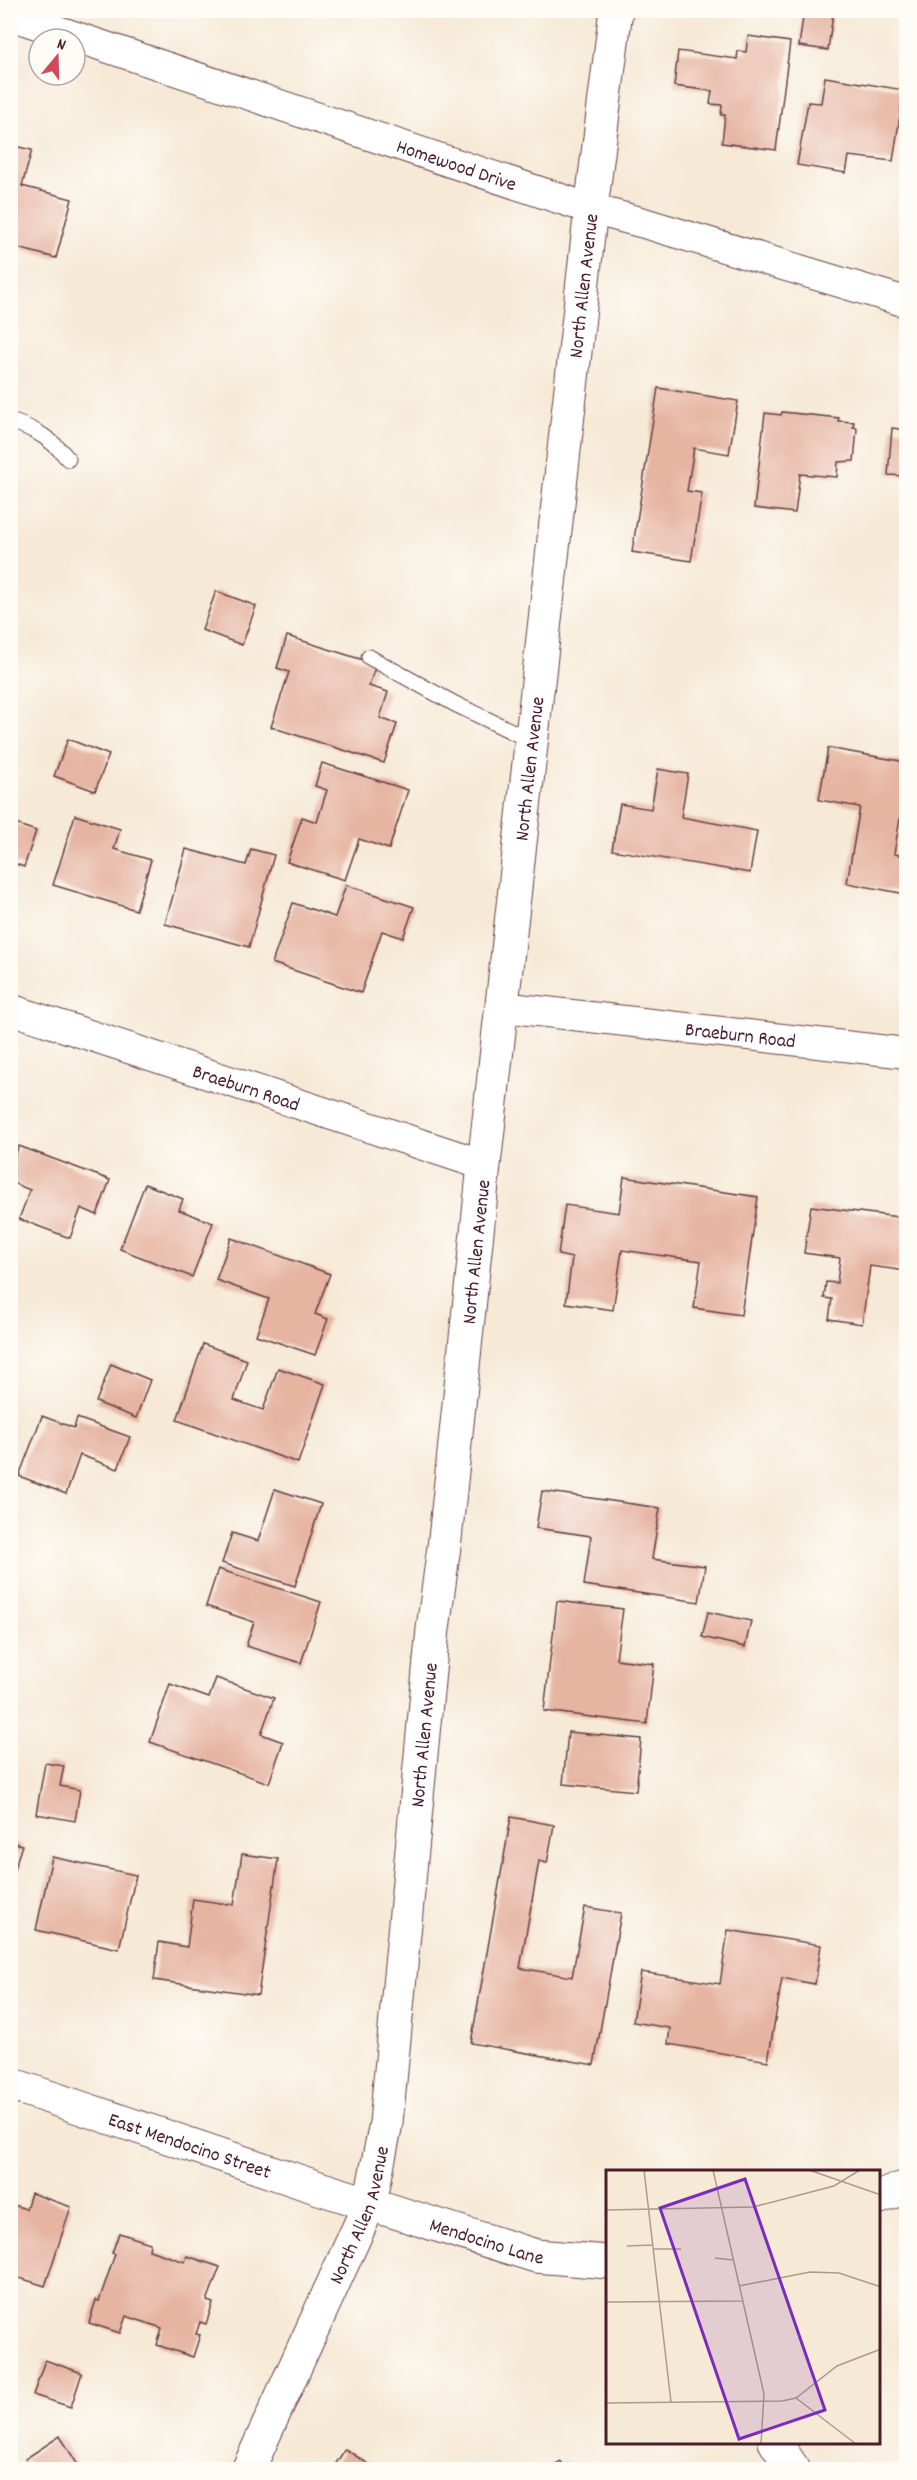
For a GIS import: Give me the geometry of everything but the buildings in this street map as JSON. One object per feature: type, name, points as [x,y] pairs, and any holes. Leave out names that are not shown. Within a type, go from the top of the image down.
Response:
[{"type":"street","name":"North Allen Avenue","points":[[248,2469],[370,2203],[386,2123],[432,1640],[591,209],[616,10]]},
{"type":"street","name":"Homewood Drive","points":[[10,15],[591,209],[906,302]]},
{"type":"street","name":"Braeburn Road","points":[[502,1007],[906,1053]]},
{"type":"street","name":"Braeburn Road","points":[[10,1009],[484,1165]]},
{"type":"street","name":"East Mendocino Street","points":[[10,2084],[370,2203]]},
{"type":"street","points":[[881,2196],[906,2187]]},
{"type":"street","name":"Mendocino Lane","points":[[370,2203],[536,2256],[606,2262]]},
{"type":"street","points":[[776,2444],[794,2469]]},
{"type":"lane","points":[[10,421],[42,433],[57,444],[68,459]]},
{"type":"lane","points":[[369,657],[455,704],[532,741]]}]
